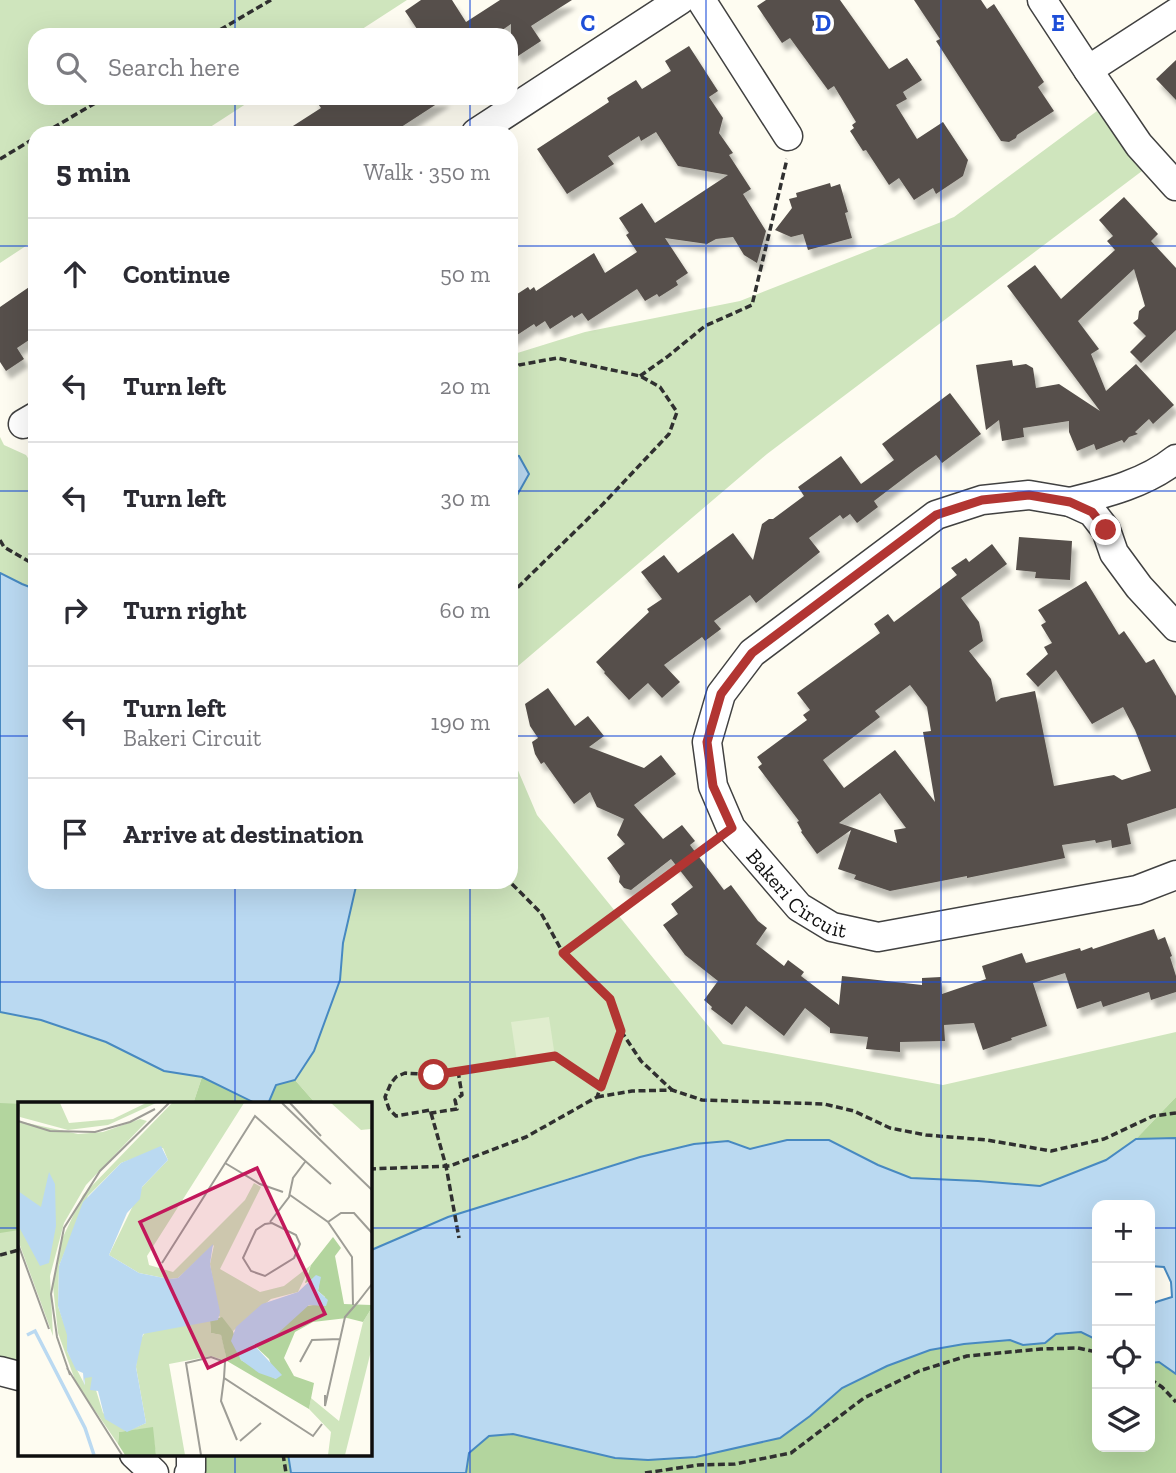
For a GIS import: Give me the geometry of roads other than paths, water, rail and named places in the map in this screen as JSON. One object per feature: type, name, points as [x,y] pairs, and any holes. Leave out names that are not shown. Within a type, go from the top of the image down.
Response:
[{"type":"street","points":[[486,126],[680,0]]},
{"type":"street","points":[[701,0],[788,136]]},
{"type":"street","points":[[1042,0],[1139,145],[1176,186]]},
{"type":"street","points":[[1088,71],[1176,13]]},
{"type":"street","name":"Bakeri Circuit","points":[[1070,502],[1120,489],[1176,459]]},
{"type":"street","name":"Bakeri Circuit","points":[[1176,627],[1139,587],[1114,553],[1106,530],[1092,512],[1070,502],[1029,495],[982,500],[936,515],[752,653],[721,694],[707,742],[713,786],[732,828],[799,907],[832,927],[878,937],[1137,890],[1176,874]]},
{"type":"street","points":[[0,1371],[18,1376]]},
{"type":"street","points":[[136,1456],[154,1473]]},
{"type":"street","points":[[189,1473],[191,1456]]},
{"type":"water","points":[[518,456],[529,474],[518,494]]},
{"type":"water","points":[[0,573],[28,586],[28,889],[355,889],[343,943],[340,980],[314,1051],[295,1080],[276,1085],[269,1102],[253,1102],[202,1077],[164,1071],[106,1042],[41,1020],[0,1012]]},
{"type":"water","points":[[1176,1138],[1176,1374],[1159,1362],[1155,1362],[1155,1303],[1172,1297],[1171,1282],[1164,1267],[1155,1266],[1155,1200],[1092,1200],[1092,1338],[1081,1332],[1056,1334],[1045,1343],[1023,1345],[1010,1340],[930,1350],[887,1366],[842,1388],[780,1438],[696,1457],[648,1460],[615,1458],[513,1434],[489,1436],[469,1453],[466,1473],[291,1473],[288,1456],[371,1456],[371,1250],[448,1217],[640,1157],[694,1144],[728,1141],[750,1149],[787,1140],[829,1140],[911,1178],[1040,1186],[1106,1160],[1136,1139]]}]
